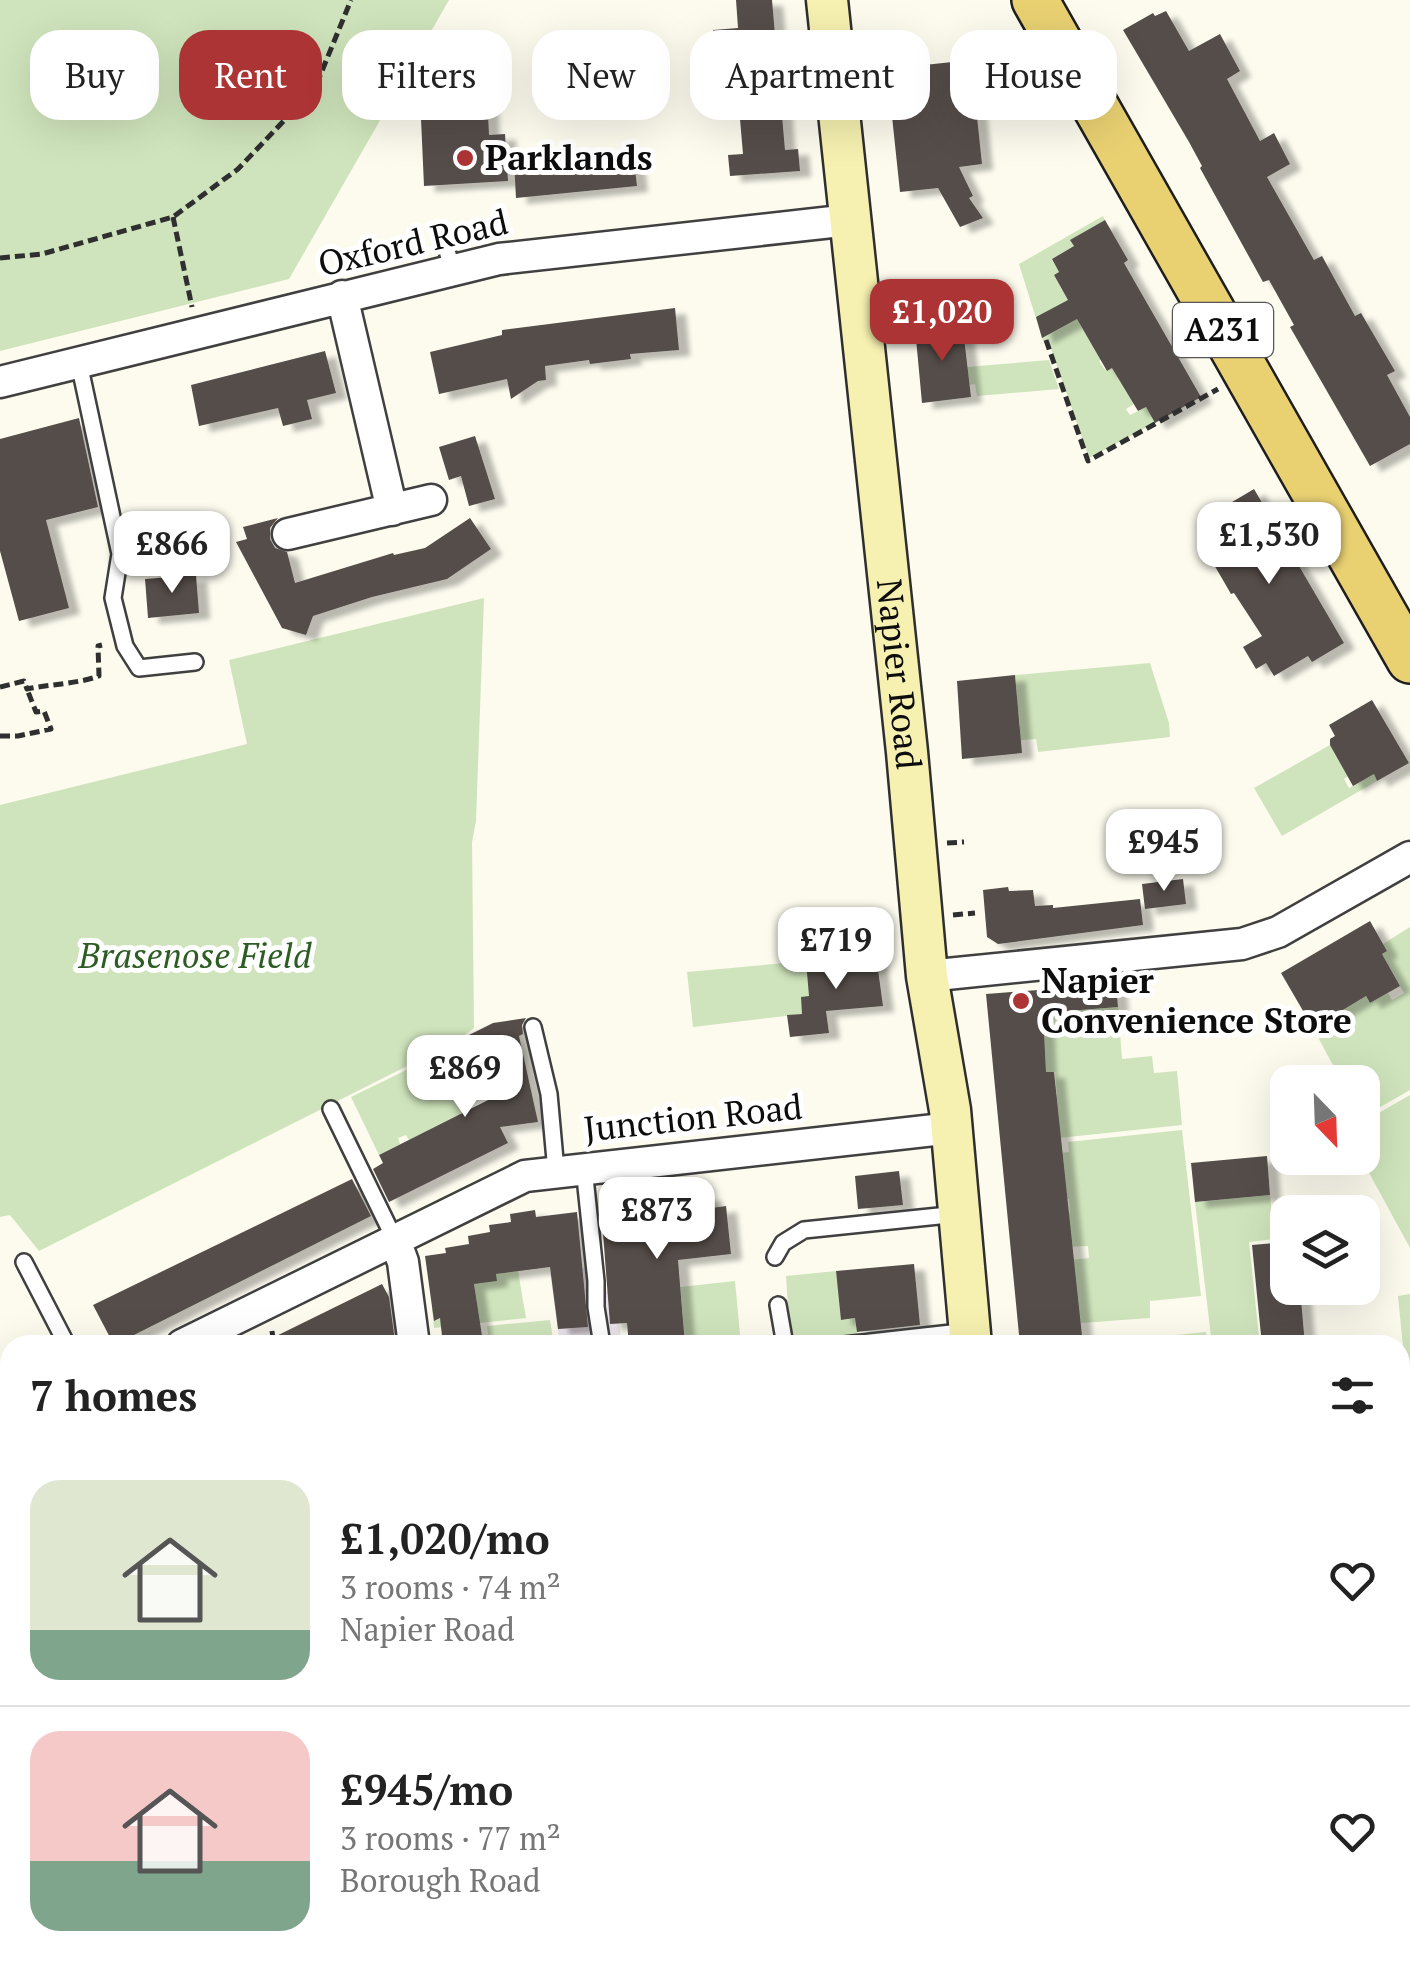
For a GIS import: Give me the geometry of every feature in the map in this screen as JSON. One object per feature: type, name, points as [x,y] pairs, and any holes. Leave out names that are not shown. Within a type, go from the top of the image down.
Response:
[{"type":"main road","name":"A231","points":[[1035,0],[1410,660]]},
{"type":"street","name":"Napier Road","points":[[828,0],[908,752],[927,976],[952,1128],[970,1335]]},
{"type":"street","name":"Oxford Road","points":[[0,382],[513,257],[850,220]]},
{"type":"street","points":[[342,296],[392,510]]},
{"type":"street","points":[[288,534],[431,500]]},
{"type":"street","points":[[927,976],[1242,944],[1278,932],[1410,857]]},
{"type":"street","name":"Junction Road","points":[[202,1335],[520,1177],[952,1128]]},
{"type":"street","points":[[395,1240],[403,1262],[413,1335]]},
{"type":"lane","points":[[442,232],[452,269]]},
{"type":"lane","points":[[79,363],[120,554],[113,598],[123,638],[140,668],[196,662]]},
{"type":"lane","points":[[533,1027],[596,1280],[600,1335]]},
{"type":"lane","points":[[331,1109],[395,1240]]},
{"type":"lane","points":[[775,1257],[783,1243],[804,1230],[958,1214]]},
{"type":"lane","points":[[24,1262],[63,1335]]},
{"type":"lane","points":[[778,1306],[784,1335]]},
{"type":"path","points":[[0,258],[42,254],[173,217],[238,169],[315,88],[351,0]]},
{"type":"path","points":[[173,217],[198,332]]},
{"type":"path","points":[[1046,340],[1088,461],[1228,384]]},
{"type":"path","points":[[27,689],[99,676],[98,646],[123,638]]},
{"type":"path","points":[[0,687],[24,680],[36,712],[44,711],[51,729],[0,736]]},
{"type":"path","points":[[947,916],[975,913]]},
{"type":"shaded area","points":[[588,1267],[602,1289],[615,1293],[621,1335],[559,1335],[550,1273]]},
{"type":"green space","points":[[0,0],[449,0],[432,30],[342,30],[342,120],[380,120],[289,279],[0,351]]},
{"type":"green space","points":[[1103,216],[1105,220],[1071,240],[1074,246],[1052,259],[1059,272],[1054,275],[1062,290],[1090,274],[1079,323],[1085,332],[1129,343],[1099,361],[1106,371],[1119,364],[1134,404],[1126,409],[1130,415],[1146,407],[1155,423],[1089,458],[1048,340],[1043,341],[1019,264]]},
{"type":"green space","points":[[1049,360],[1059,389],[977,396],[975,384],[969,385],[967,367]]},
{"type":"green space","name":"Brasenose Field","points":[[484,598],[472,842],[474,1028],[455,1042],[39,1251],[10,1215],[0,1217],[0,805],[247,744],[229,660]]},
{"type":"green space","points":[[1150,663],[1170,737],[1038,752],[1036,739],[999,742],[999,736],[1020,727],[1019,712],[996,713],[991,705],[1017,697],[1015,675]]},
{"type":"green space","points":[[1330,745],[1350,775],[1344,779],[1349,788],[1374,774],[1377,781],[1282,836],[1254,788]]},
{"type":"green space","points":[[1410,927],[1410,1090],[1380,1107],[1380,1065],[1333,1065],[1313,1028],[1361,999],[1349,977],[1353,974],[1370,1003],[1388,993],[1392,1000],[1404,993],[1382,954],[1387,951],[1383,944]]},
{"type":"green space","points":[[806,961],[838,973],[802,1014],[693,1027],[687,972]]},
{"type":"green space","points":[[1118,1007],[1122,1059],[1152,1056],[1154,1073],[1177,1071],[1182,1125],[1059,1138],[1030,1098],[1057,1095],[1055,1072],[1027,1074],[1027,1029],[1044,1027],[1043,1013]]},
{"type":"green space","points":[[435,1056],[464,1112],[409,1140],[406,1135],[398,1138],[400,1144],[379,1155],[351,1097]]},
{"type":"green space","points":[[1410,1095],[1410,1248],[1370,1175],[1380,1175],[1380,1112]]},
{"type":"green space","points":[[1182,1130],[1201,1296],[1150,1301],[1150,1318],[1081,1323],[1060,1261],[1089,1258],[1088,1246],[1065,1247],[1055,1215],[1070,1213],[1069,1199],[1053,1201],[1037,1155],[1069,1152],[1068,1142]]},
{"type":"green space","points":[[1270,1195],[1270,1239],[1249,1242],[1259,1335],[1211,1335],[1195,1202]]},
{"type":"green space","points":[[518,1271],[526,1318],[434,1328],[432,1308],[475,1292],[474,1284],[496,1274]]},
{"type":"green space","points":[[836,1271],[842,1320],[881,1315],[857,1330],[858,1335],[790,1335],[786,1276]]},
{"type":"green space","points":[[735,1281],[740,1335],[676,1335],[647,1321],[683,1317],[680,1287]]},
{"type":"green space","points":[[1410,1294],[1410,1335],[1402,1335],[1398,1296]]},
{"type":"green space","points":[[550,1320],[552,1335],[488,1335],[487,1326]]},
{"type":"building","points":[[736,0],[772,0],[775,30],[713,30],[738,28]]},
{"type":"building","points":[[1166,11],[1189,51],[1220,34],[1240,71],[1227,79],[1260,141],[1274,133],[1290,164],[1267,177],[1314,260],[1322,256],[1355,316],[1361,313],[1395,371],[1387,375],[1410,417],[1410,444],[1370,466],[1290,327],[1294,325],[1269,280],[1263,282],[1189,142],[1123,30],[1153,13],[1155,16]]},
{"type":"building","points":[[950,62],[950,120],[977,120],[982,164],[959,167],[973,196],[969,198],[983,218],[960,227],[938,188],[900,192],[892,120],[930,120],[930,64]]},
{"type":"building","name":"Parklands","points":[[421,120],[488,120],[489,135],[505,134],[508,181],[424,186]]},
{"type":"building","points":[[740,120],[782,120],[785,150],[798,149],[800,171],[730,176],[728,155],[743,154]]},
{"type":"building","points":[[633,152],[637,186],[516,198],[514,163]]},
{"type":"building","points":[[1105,220],[1128,260],[1124,263],[1201,397],[1155,423],[1146,407],[1138,411],[1112,368],[1107,371],[1077,319],[1042,338],[1036,317],[1068,300],[1054,275],[1059,272],[1052,259],[1074,246],[1070,240]]},
{"type":"building","points":[[675,308],[679,350],[630,354],[631,359],[590,364],[589,360],[545,366],[546,380],[511,399],[507,379],[439,394],[430,352],[502,335],[502,330]]},
{"type":"building","points":[[950,325],[951,330],[963,329],[971,397],[922,403],[915,328]]},
{"type":"building","points":[[325,351],[336,393],[307,400],[312,419],[283,426],[278,408],[199,426],[191,385]]},
{"type":"building","points":[[79,418],[98,507],[46,520],[69,608],[19,621],[0,551],[0,439]]},
{"type":"building","points":[[475,436],[495,499],[469,506],[461,476],[449,480],[439,447]]},
{"type":"building","points":[[1254,489],[1344,643],[1312,662],[1308,656],[1274,676],[1266,663],[1256,669],[1243,647],[1262,636],[1234,593],[1231,594],[1198,537],[1229,518],[1222,508]]},
{"type":"building","points":[[278,518],[270,528],[270,539],[275,548],[287,552],[295,583],[393,553],[425,548],[470,518],[491,549],[447,579],[313,616],[306,635],[282,628],[236,542],[247,539],[243,527]]},
{"type":"building","points":[[196,575],[199,613],[148,618],[145,579]]},
{"type":"building","points":[[1015,675],[1022,753],[962,759],[957,681]]},
{"type":"building","points":[[1372,700],[1409,763],[1377,781],[1374,774],[1353,786],[1330,745],[1335,736],[1329,725]]},
{"type":"building","points":[[1183,879],[1186,904],[1145,909],[1142,884]]},
{"type":"building","points":[[1008,887],[1009,891],[1033,890],[1035,906],[1053,908],[1140,899],[1143,925],[998,944],[987,937],[983,890]]},
{"type":"building","points":[[1370,921],[1400,986],[1370,1003],[1366,996],[1313,1028],[1281,973]]},
{"type":"building","points":[[876,955],[883,1006],[826,1011],[829,1033],[790,1037],[787,1015],[802,1014],[801,997],[809,996],[806,961]]},
{"type":"building","points":[[1116,984],[1118,1007],[1043,1013],[1046,1072],[1054,1072],[1082,1335],[1019,1335],[986,994]]},
{"type":"building","points":[[526,1018],[523,1034],[519,1036],[538,1122],[500,1127],[508,1143],[389,1202],[373,1169],[383,1163],[379,1155],[510,1089],[499,1046],[466,1062],[455,1042],[493,1023]]},
{"type":"building","points":[[1267,1156],[1270,1195],[1195,1202],[1191,1163]]},
{"type":"building","points":[[899,1171],[903,1205],[858,1209],[855,1176]]},
{"type":"building","points":[[352,1179],[371,1216],[134,1335],[109,1335],[93,1305]]},
{"type":"building","points":[[711,1195],[712,1208],[726,1206],[731,1254],[678,1260],[684,1335],[628,1335],[627,1323],[610,1324],[601,1207]]},
{"type":"building","points":[[535,1210],[536,1217],[577,1212],[588,1327],[558,1329],[550,1267],[496,1274],[497,1281],[474,1284],[482,1335],[442,1335],[440,1318],[434,1321],[425,1256],[469,1244],[468,1236],[490,1232],[489,1225],[511,1222],[510,1214]]},
{"type":"building","points":[[1270,1244],[1270,1305],[1301,1305],[1304,1335],[1261,1335],[1252,1245]]},
{"type":"building","points":[[914,1264],[920,1325],[857,1332],[855,1318],[841,1320],[836,1271]]},
{"type":"building","points":[[382,1284],[389,1297],[394,1335],[278,1335]]},
{"type":"place","name":"Parklands","points":[[465,158]]},
{"type":"place","name":"Napier Convenience Store","points":[[1021,1001]]}]
